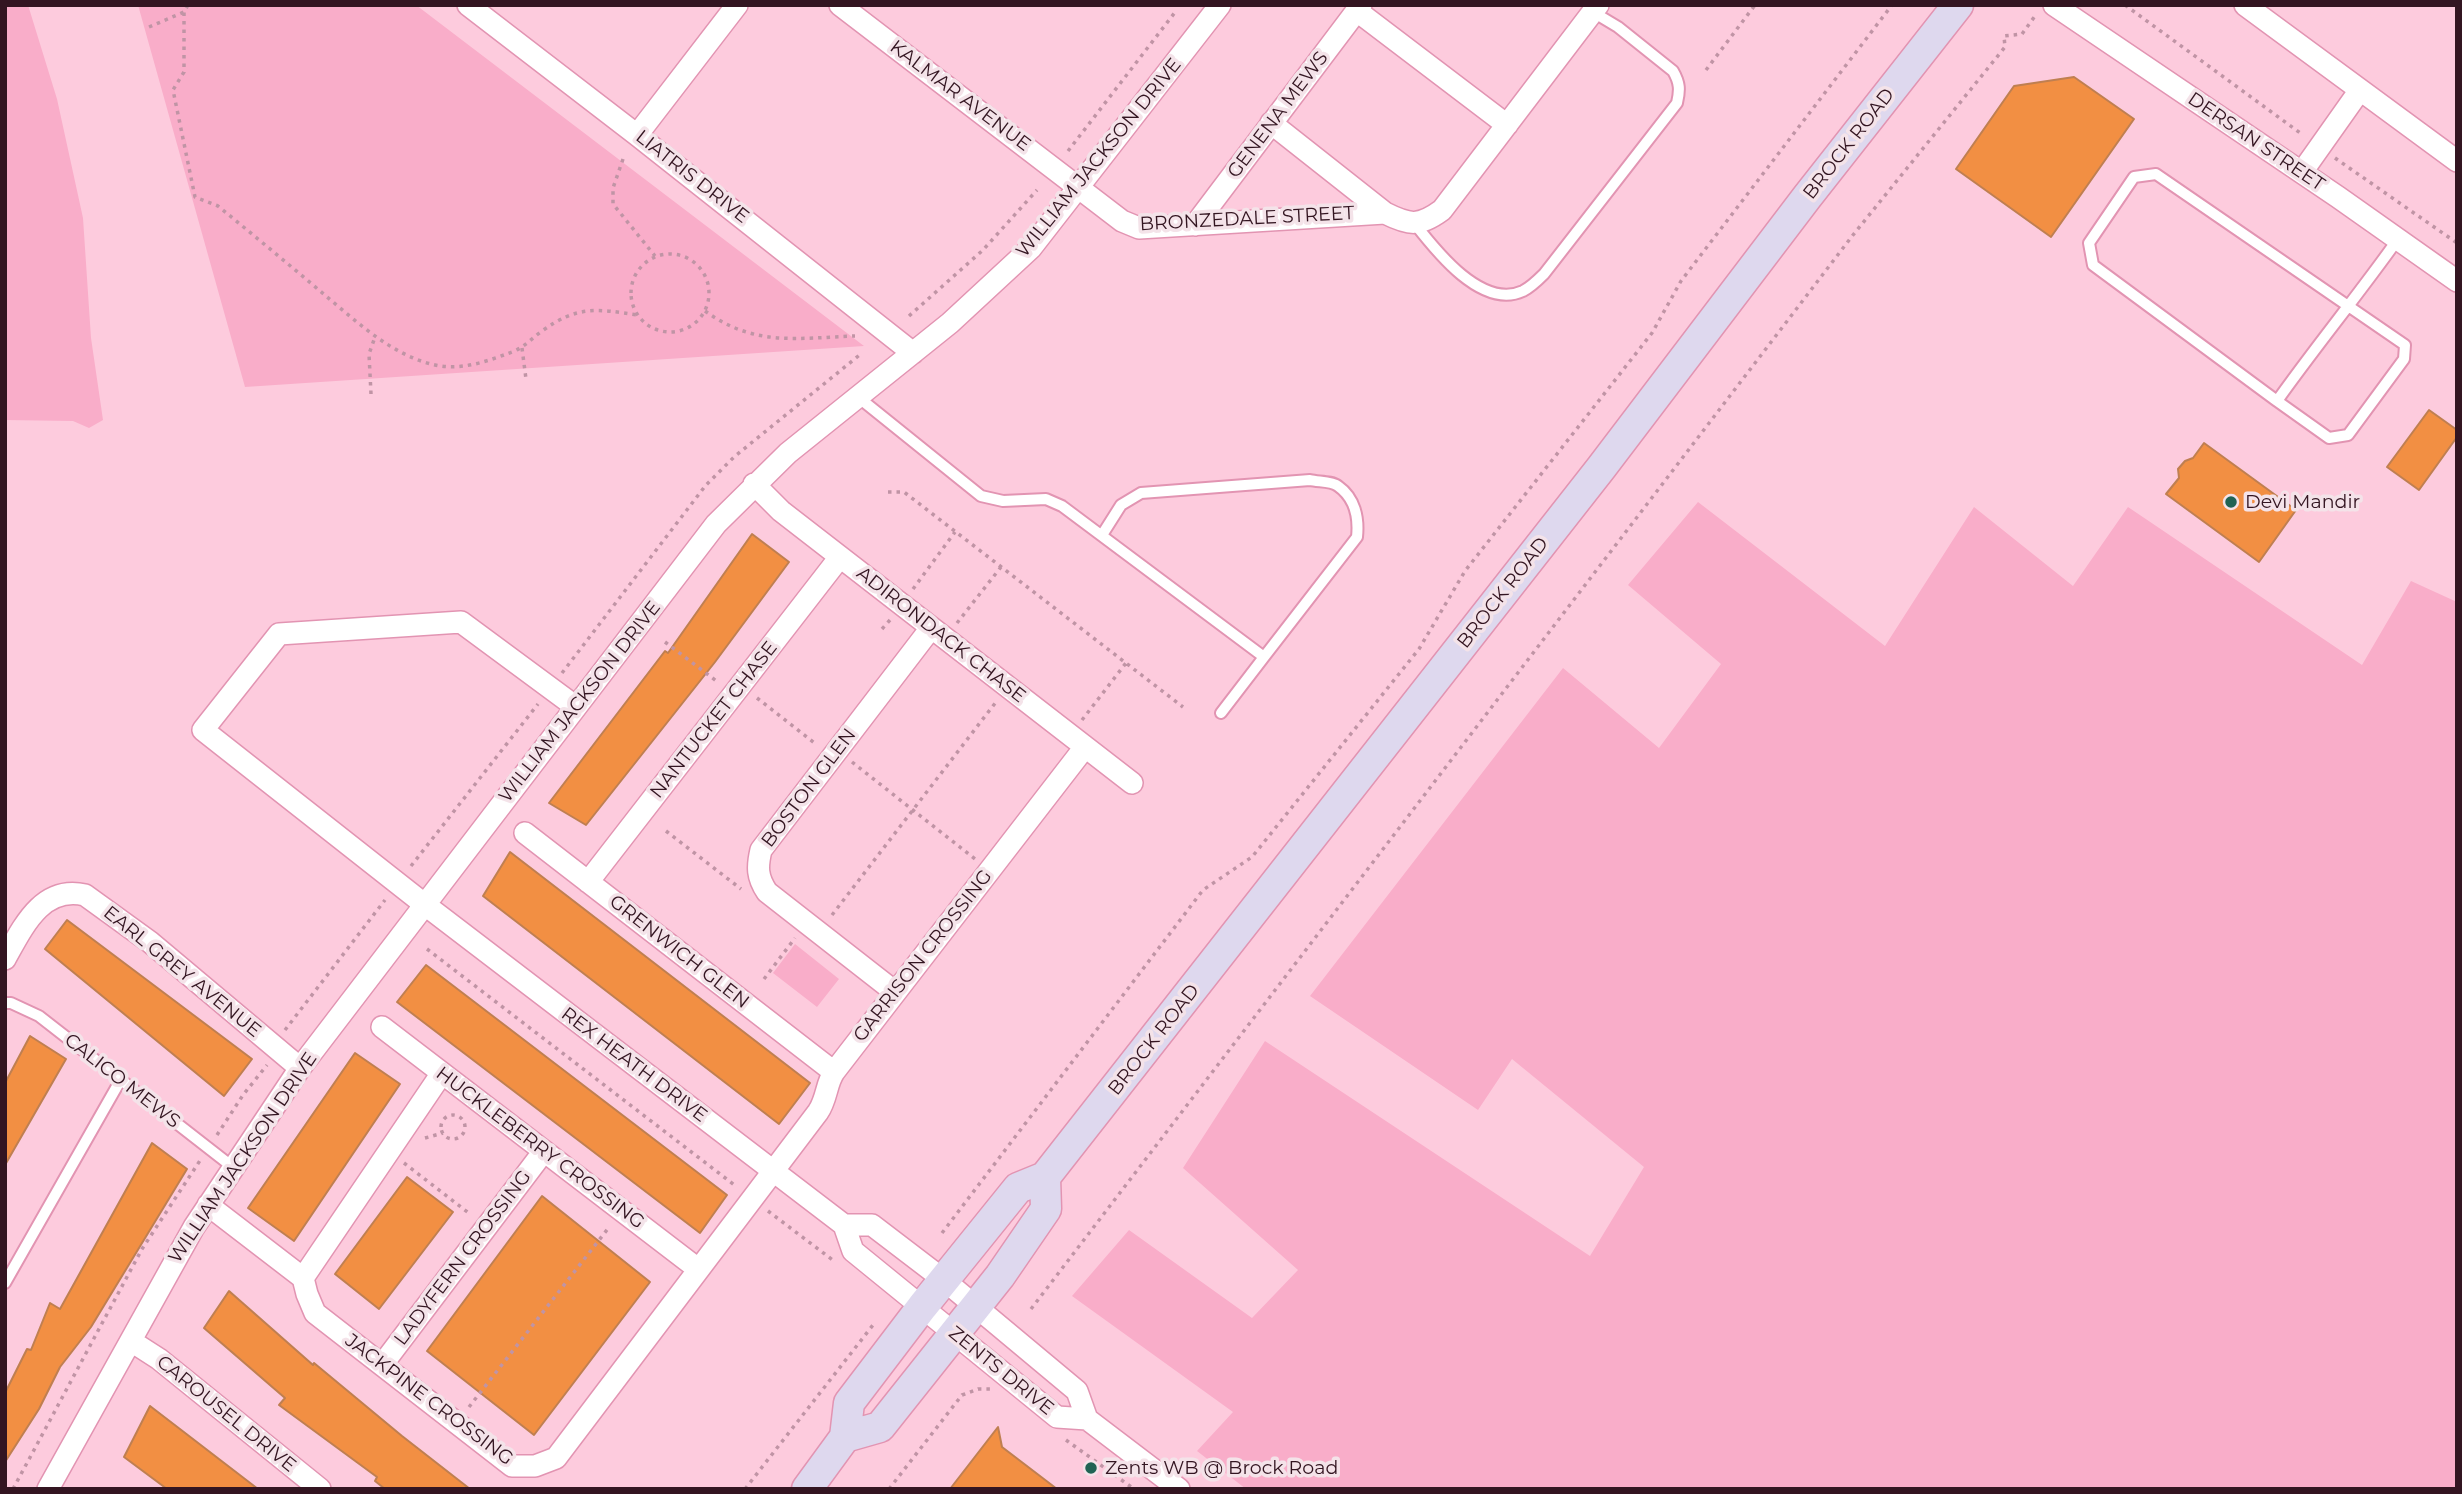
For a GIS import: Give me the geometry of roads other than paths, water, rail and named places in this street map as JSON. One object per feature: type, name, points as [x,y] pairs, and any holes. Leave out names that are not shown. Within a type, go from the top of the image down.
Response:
[{"type":"main road","name":"BROCK ROAD","points":[[807,1489],[845,1437],[849,1403],[922,1307],[1018,1188],[1045,1177],[1584,490],[1799,207],[1958,5]]},
{"type":"main road","points":[[845,1437],[880,1427],[977,1306],[1046,1209],[1045,1177]]},
{"type":"street","name":"LIATRIS DRIVE","points":[[468,5],[913,353]]},
{"type":"street","points":[[637,135],[737,5]]},
{"type":"street","name":"KALMAR AVENUE","points":[[840,5],[1080,187]]},
{"type":"street","points":[[2245,5],[2457,161]]},
{"type":"street","name":"WILLIAM JACKSON DRIVE","points":[[48,1489],[167,1272],[208,1205],[300,1068],[716,524],[788,453],[950,323],[1031,248],[1216,7]]},
{"type":"street","points":[[1271,124],[1385,213],[1415,224],[1430,219],[1442,210],[1507,125],[1592,7]]},
{"type":"street","points":[[1359,8],[1507,125]]},
{"type":"street","name":"GENENA MEWS","points":[[1195,225],[1359,8]]},
{"type":"street","name":"DERSAN STREET","points":[[2045,10],[2302,172],[2457,281]]},
{"type":"street","points":[[2302,172],[2360,90]]},
{"type":"street","name":"BRONZEDALE STREET","points":[[1080,187],[1122,221],[1139,228],[1385,213]]},
{"type":"street","name":"ADIRONDACK CHASE","points":[[754,484],[781,511],[1132,783]]},
{"type":"street","name":"NANTUCKET CHASE","points":[[588,882],[840,557]]},
{"type":"street","name":"REX HEATH DRIVE","points":[[576,708],[461,622],[279,634],[203,730],[424,904],[844,1225],[853,1251],[922,1307]]},
{"type":"street","name":"BOSTON GLEN","points":[[895,992],[767,892],[759,879],[757,866],[761,850],[931,628]]},
{"type":"street","name":"GARRISON CROSSING","points":[[773,1172],[825,1102],[828,1080],[1085,747]]},
{"type":"street","name":"GRENWICH GLEN","points":[[525,834],[834,1072]]},
{"type":"street","name":"EARL GREY AVENUE","points":[[5,959],[36,908],[73,892],[85,895],[150,942],[300,1068]]},
{"type":"street","name":"HUCKLEBERRY CROSSING","points":[[382,1027],[698,1269]]},
{"type":"street","points":[[208,1205],[303,1278],[442,1073]]},
{"type":"street","name":"LADYFERN CROSSING","points":[[382,1365],[544,1151]]},
{"type":"street","name":"JACKPINE CROSSING","points":[[303,1278],[315,1313],[512,1466],[535,1466],[555,1458],[773,1172]]},
{"type":"street","name":"REX HEATH DRIVE","points":[[844,1225],[872,1225],[944,1280]]},
{"type":"street","name":"ZENTS DRIVE","points":[[944,1280],[1077,1391],[1087,1419],[1179,1489]]},
{"type":"street","name":"ZENTS DRIVE","points":[[922,1307],[1056,1417],[1087,1419]]},
{"type":"street","name":"CAROUSEL DRIVE","points":[[131,1341],[159,1359],[320,1489]]},
{"type":"lane","points":[[1415,224],[1441,257],[1473,283],[1485,289],[1510,294],[1522,292],[1544,274],[1677,103],[1680,90],[1679,80],[1674,72],[1592,7]]},
{"type":"lane","points":[[2156,174],[2405,345],[2404,359],[2348,435],[2329,438],[2277,401],[2093,265],[2089,243],[2134,177],[2156,174]]},
{"type":"lane","points":[[2277,401],[2398,240]]},
{"type":"lane","points":[[858,397],[981,496],[1003,501],[1046,499],[1062,506],[1264,657]]},
{"type":"lane","points":[[1102,536],[1121,505],[1141,493],[1310,480],[1337,485],[1352,501],[1359,521],[1357,537],[1221,713]]},
{"type":"lane","name":"CALICO MEWS","points":[[5,1003],[11,1003],[39,1016],[234,1168]]},
{"type":"lane","points":[[5,1283],[120,1081]]},
{"type":"place","name":"Devi Mandir","points":[[2231,502]]},
{"type":"place","name":"Zents WB @ Brock Road","points":[[1091,1468]]}]
